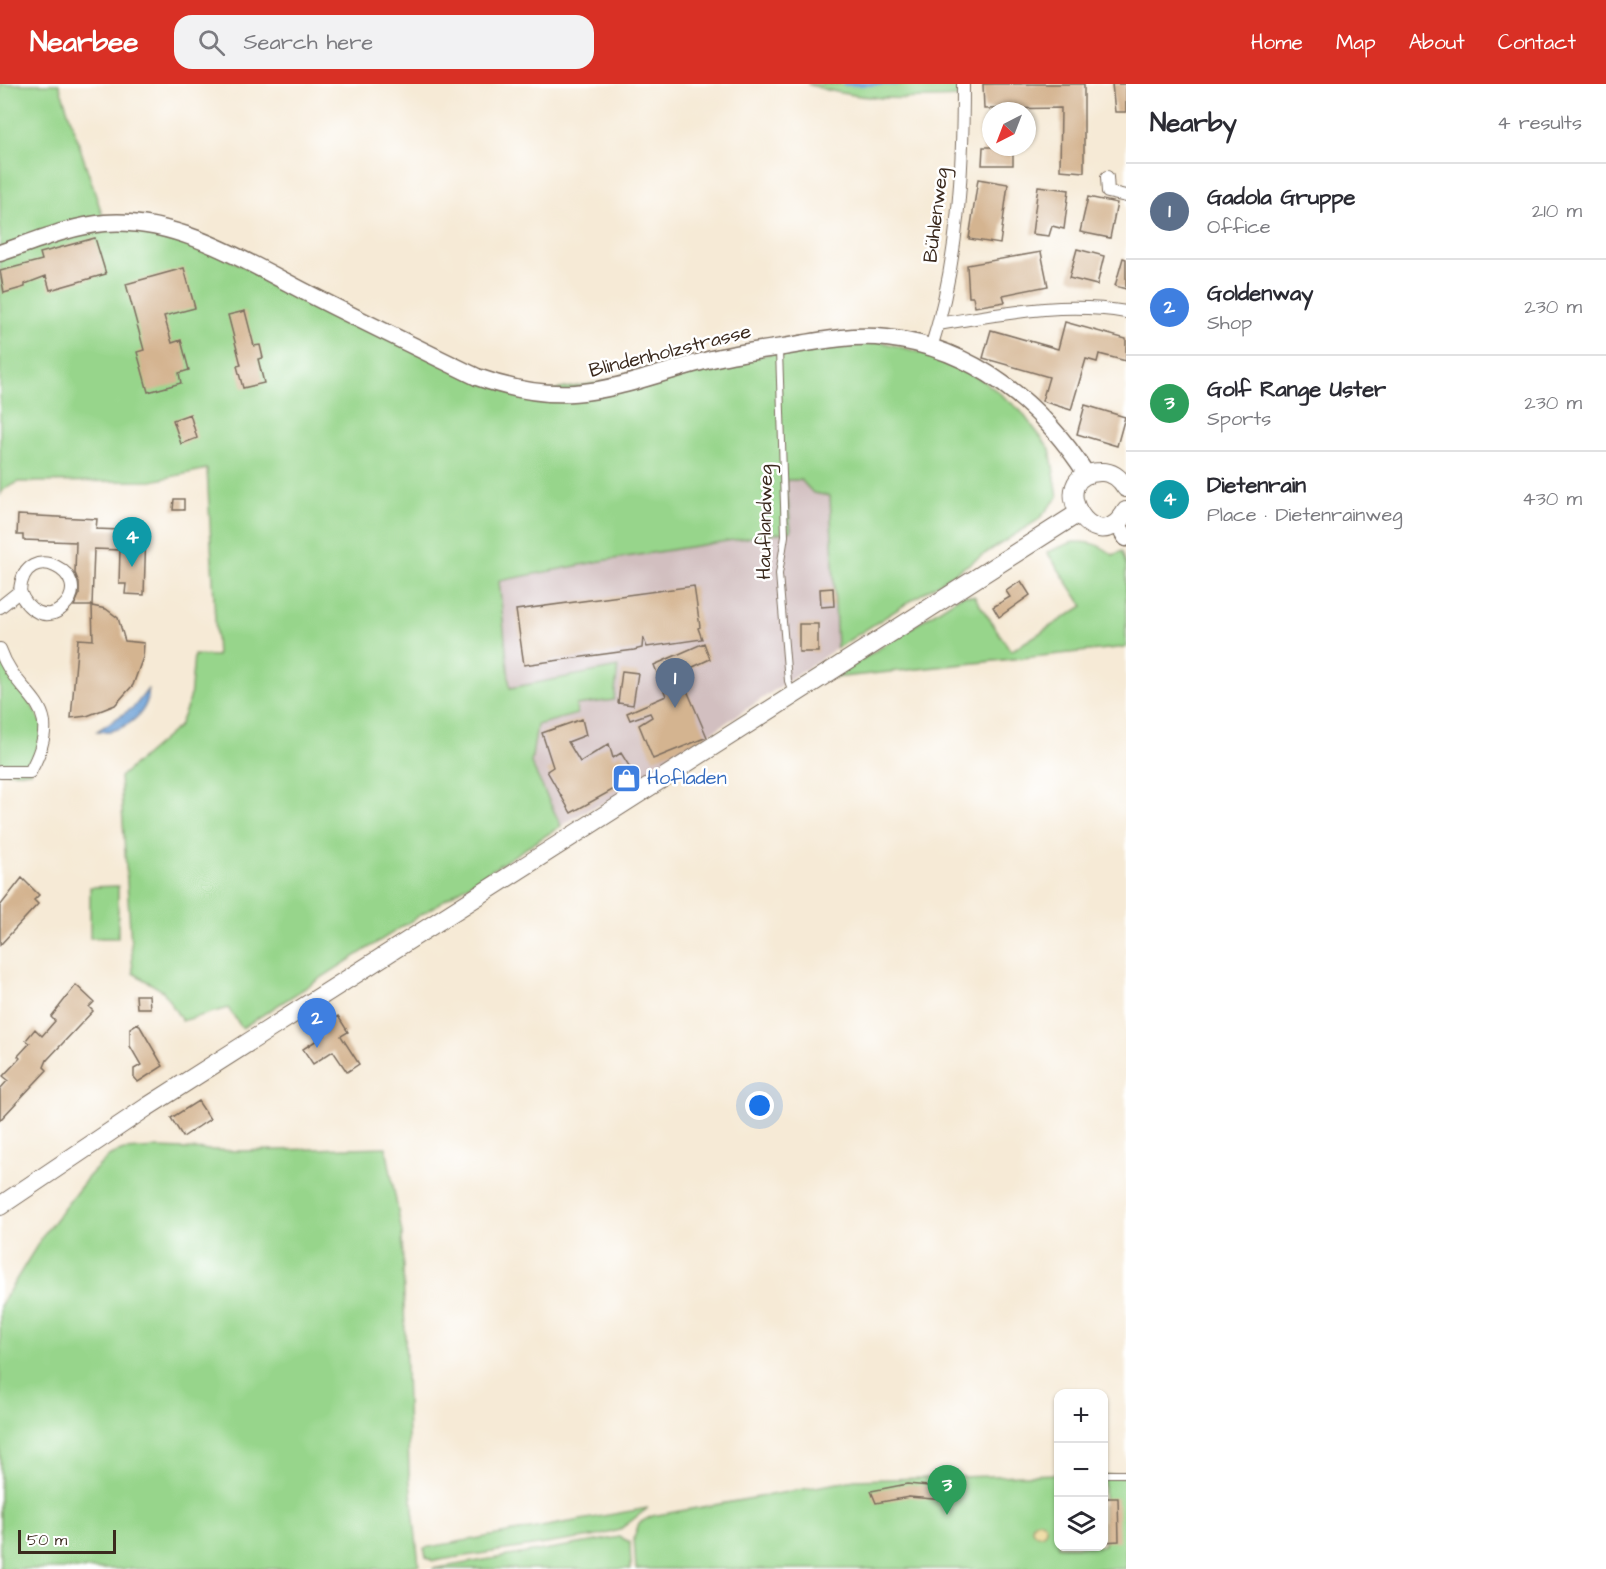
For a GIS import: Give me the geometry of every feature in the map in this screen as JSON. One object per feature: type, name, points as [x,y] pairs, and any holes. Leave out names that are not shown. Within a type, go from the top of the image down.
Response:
[{"type":"main road","points":[[1123,524],[1100,527],[1091,525],[1077,514],[1073,497],[1080,481],[1087,475],[1104,471],[1119,478],[1126,486]]},
{"type":"main road","points":[[0,1206],[147,1107],[1077,514]]},
{"type":"street","name":"Bühlenweg","points":[[931,348],[946,299],[962,173],[963,84]]},
{"type":"street","points":[[1107,177],[1108,192],[1126,196]]},
{"type":"street","name":"Blindenholzstrasse","points":[[0,253],[54,235],[105,223],[139,225],[168,231],[234,256],[477,377],[536,393],[590,393],[717,358],[839,338],[887,338],[931,348],[986,372],[1029,403],[1060,436],[1087,475]]},
{"type":"street","points":[[938,324],[1047,307],[1081,306],[1126,312]]},
{"type":"street","points":[[0,607],[20,591],[24,575],[30,569],[45,563],[61,568],[67,574],[72,590],[65,606],[51,614],[42,614],[28,607],[20,591]]},
{"type":"street","points":[[0,649],[3,659],[40,707],[45,729],[40,751],[30,772],[0,772]]},
{"type":"lane","name":"Hauflandweg","points":[[779,347],[785,536],[779,574],[788,681],[793,696]]},
{"type":"lane","points":[[1108,1474],[1126,1474]]},
{"type":"shaded area","points":[[786,480],[801,480],[813,493],[830,496],[837,648],[613,799],[587,810],[561,826],[531,763],[537,725],[577,715],[576,705],[618,667],[510,689],[499,581],[601,561],[790,531]]},
{"type":"green space","points":[[0,84],[59,84],[105,223],[168,231],[390,334],[536,393],[866,338],[931,355],[983,380],[1020,410],[1050,449],[1058,497],[1038,520],[837,648],[830,496],[813,493],[801,480],[786,480],[791,531],[601,561],[499,581],[510,688],[618,667],[614,700],[576,705],[577,714],[537,725],[531,763],[561,826],[242,1028],[228,1008],[182,1021],[163,991],[133,973],[120,777],[179,726],[190,699],[194,655],[217,656],[207,469],[152,481],[19,482],[4,489],[0,495]]},
{"type":"green space","points":[[807,84],[963,84],[963,97],[903,99],[865,97]]},
{"type":"green space","points":[[1073,542],[1094,544],[1113,555],[1122,551],[1126,565],[1126,647],[833,678],[962,595],[974,596],[1011,651],[1083,606],[1047,552]]},
{"type":"green space","points":[[0,649],[45,729],[30,772],[0,772]]},
{"type":"green space","points":[[118,886],[118,938],[90,938],[90,887]]},
{"type":"green space","points":[[386,1147],[402,1233],[409,1473],[419,1565],[383,1569],[0,1569],[0,1306],[44,1234],[89,1176],[110,1155],[124,1150],[157,1148],[240,1151]]},
{"type":"green space","points":[[1054,1474],[1054,1551],[1108,1551],[1108,1475],[1126,1476],[1126,1569],[636,1569],[634,1538],[639,1523],[652,1516],[855,1480]]},
{"type":"green space","points":[[648,1508],[619,1530],[598,1536],[433,1561],[426,1557],[424,1548]]},
{"type":"green space","points":[[620,1537],[630,1542],[631,1569],[432,1569]]},
{"type":"sand","points":[[1036,1521],[1042,1521],[1046,1528],[1042,1535],[1036,1535],[1032,1531],[1032,1525]]},
{"type":"water","points":[[148,689],[145,707],[133,721],[116,730],[97,731],[134,707]]},
{"type":"building","points":[[983,84],[1084,84],[1084,172],[1060,170],[1061,108],[1036,108],[1036,102],[984,102]]},
{"type":"building","points":[[1112,84],[1126,84],[1126,112],[1115,112]]},
{"type":"building","points":[[982,156],[1013,156],[1013,165],[982,165]]},
{"type":"building","points":[[978,179],[1008,184],[1000,244],[969,239]]},
{"type":"building","points":[[1038,186],[1069,190],[1064,229],[1052,226],[1049,236],[1032,234]]},
{"type":"building","points":[[1088,197],[1117,203],[1110,238],[1080,232]]},
{"type":"building","points":[[95,238],[106,274],[50,290],[46,276],[25,284],[25,287],[4,293],[0,271],[42,260],[40,253]]},
{"type":"building","points":[[1077,249],[1104,256],[1097,285],[1069,278]]},
{"type":"building","points":[[1041,252],[1048,286],[1003,295],[1005,302],[975,307],[973,297],[969,297],[967,265]]},
{"type":"building","points":[[1123,258],[1126,259],[1126,289],[1115,286]]},
{"type":"building","points":[[184,268],[195,308],[164,316],[172,343],[181,340],[189,370],[179,373],[181,383],[148,392],[137,352],[144,350],[126,284]]},
{"type":"building","points":[[245,311],[254,346],[260,345],[263,358],[258,359],[264,383],[243,388],[237,366],[241,365],[228,315]]},
{"type":"building","points":[[1065,322],[1126,339],[1126,361],[1099,354],[1097,362],[1086,359],[1071,410],[1042,401],[1049,377],[983,358],[991,330],[1058,349]]},
{"type":"building","points":[[1085,405],[1125,417],[1117,446],[1077,434]]},
{"type":"building","points":[[190,414],[197,438],[181,444],[173,420]]},
{"type":"building","points":[[174,499],[184,499],[184,510],[173,510]]},
{"type":"building","points":[[18,515],[97,519],[96,529],[146,531],[144,595],[125,594],[126,584],[119,584],[120,550],[94,549],[92,606],[74,606],[79,595],[79,583],[75,573],[76,542],[23,540],[23,535],[17,535]]},
{"type":"building","points":[[1021,581],[1030,595],[999,617],[993,607],[1010,597],[1006,591]]},
{"type":"building","points":[[694,586],[700,627],[698,628],[702,639],[647,647],[643,637],[642,648],[634,650],[524,665],[516,610]]},
{"type":"building","points":[[833,588],[834,606],[821,607],[820,589]]},
{"type":"building","points":[[92,606],[106,609],[118,618],[125,641],[144,643],[143,657],[133,685],[115,705],[87,716],[71,718],[78,639],[93,640]]},
{"type":"building","points":[[799,624],[818,624],[818,652],[799,652]]},
{"type":"building","points":[[704,643],[710,659],[691,668],[694,676],[683,681],[707,737],[653,759],[639,725],[652,717],[650,713],[630,720],[627,713],[666,696],[654,665]]},
{"type":"building","points":[[622,671],[638,673],[633,705],[618,703]]},
{"type":"building","points":[[582,719],[586,735],[568,742],[580,762],[609,744],[613,758],[621,753],[636,777],[571,813],[547,771],[553,767],[542,733]]},
{"type":"building","points":[[22,878],[39,895],[34,900],[38,904],[0,945],[0,906]]},
{"type":"building","points":[[76,985],[94,1002],[89,1007],[93,1011],[47,1060],[44,1067],[47,1070],[0,1120],[0,1089],[8,1080],[3,1076],[20,1058],[18,1056],[30,1043],[26,1040],[35,1029],[42,1036],[55,1021],[51,1017]]},
{"type":"building","points":[[136,995],[149,995],[150,1008],[137,1008]]},
{"type":"building","points":[[338,1016],[348,1032],[341,1036],[359,1064],[347,1072],[333,1051],[313,1064],[303,1049],[325,1035],[320,1027]]},
{"type":"building","points":[[138,1023],[163,1066],[138,1082],[134,1077],[134,1069],[141,1065],[130,1046],[130,1028]]},
{"type":"building","points":[[198,1101],[210,1119],[183,1137],[171,1118]]},
{"type":"building","points":[[907,1484],[949,1490],[945,1500],[909,1497],[876,1503],[871,1491]]},
{"type":"building","points":[[1108,1498],[1118,1498],[1119,1541],[1108,1542]]},
{"type":"waterway","points":[[845,84],[897,84]]},
{"type":"place","name":"Dietenrain","points":[[132,567]]},
{"type":"place","name":"Gadola Gruppe","points":[[675,708]]},
{"type":"place","name":"Hofladen","points":[[626,778]]},
{"type":"place","name":"Goldenway","points":[[317,1048]]},
{"type":"place","name":"Golf Range Uster","points":[[947,1515]]}]
